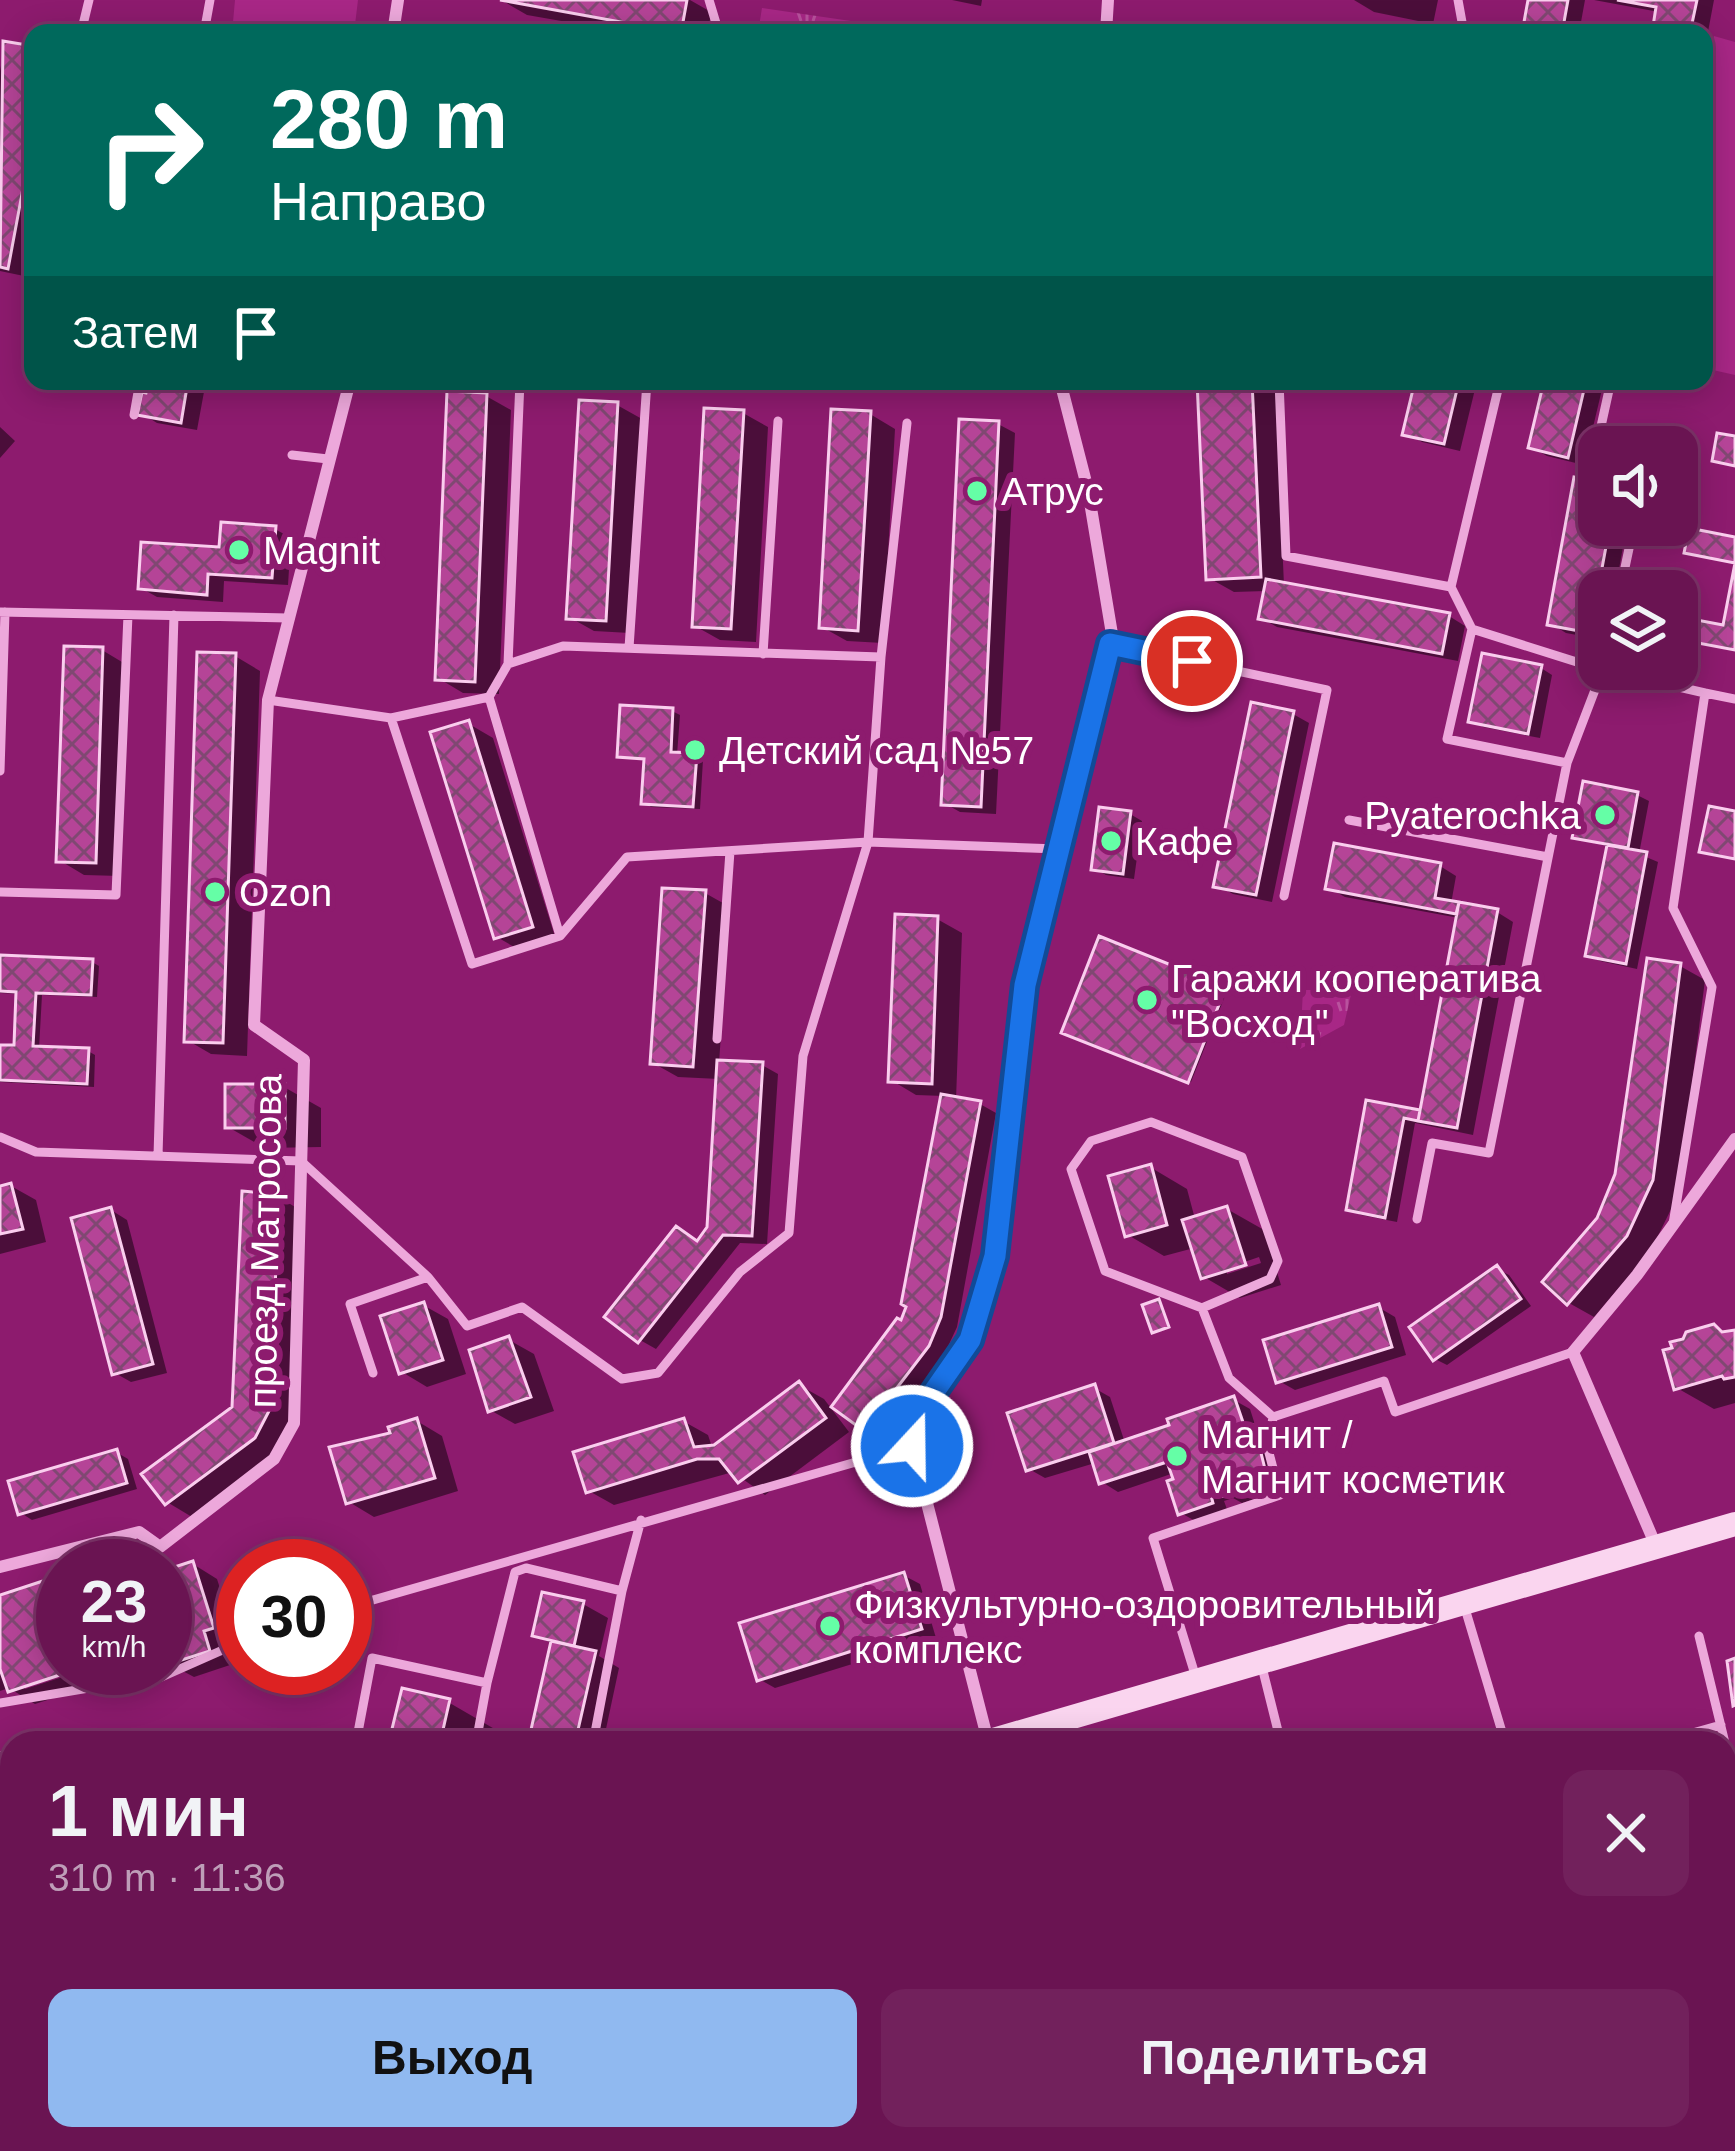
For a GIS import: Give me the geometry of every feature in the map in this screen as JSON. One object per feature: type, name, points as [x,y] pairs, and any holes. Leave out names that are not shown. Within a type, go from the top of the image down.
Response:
[{"type":"street","name":"проезд Матросова","points":[[0,1567],[140,1532],[160,1547],[274,1459],[293,1423],[304,1060],[254,1025],[268,700],[347,390]]},
{"type":"street","points":[[983,1731],[908,1429],[970,1340],[995,1256],[1025,985],[1112,634],[1088,490],[1062,390]]},
{"type":"street","points":[[1657,1547],[1573,1352],[1735,1139]]},
{"type":"street","points":[[1024,1731],[1735,1525]]},
{"type":"lane","points":[[134,415],[138,390]]},
{"type":"lane","points":[[520,390],[508,664],[489,697],[560,936]]},
{"type":"lane","points":[[629,648],[646,390]]},
{"type":"lane","points":[[1279,390],[1286,556],[1451,587]]},
{"type":"lane","points":[[1498,390],[1451,587],[1472,629],[1447,739],[1567,763]]},
{"type":"lane","points":[[1601,426],[1610,390]]},
{"type":"lane","points":[[763,654],[778,421]]},
{"type":"lane","points":[[0,1137],[36,1152],[301,1161],[428,1277],[466,1326],[522,1307],[622,1379],[658,1373],[740,1272],[789,1233],[803,1056],[868,842],[881,657],[907,422]]},
{"type":"lane","points":[[292,455],[328,459]]},
{"type":"lane","points":[[0,771],[2,612],[288,618]]},
{"type":"lane","points":[[0,892],[116,895],[128,615]]},
{"type":"lane","points":[[158,1156],[174,615]]},
{"type":"lane","points":[[1472,629],[1578,662]]},
{"type":"lane","points":[[1110,644],[1327,690],[1284,896]]},
{"type":"lane","points":[[508,664],[563,646],[881,657]]},
{"type":"lane","points":[[1417,1219],[1432,1144],[1489,1153],[1567,763],[1593,690]]},
{"type":"lane","points":[[1692,690],[1735,699]]},
{"type":"lane","points":[[1672,1226],[1712,986],[1673,908],[1705,693]]},
{"type":"lane","points":[[268,700],[392,718],[489,697]]},
{"type":"lane","points":[[392,718],[472,964],[560,936],[627,857],[868,842],[1058,849]]},
{"type":"lane","points":[[1349,820],[1548,857]]},
{"type":"lane","points":[[717,1040],[730,850]]},
{"type":"lane","points":[[1202,1309],[1270,1279],[1278,1261],[1242,1157],[1151,1122],[1090,1141],[1071,1169],[1105,1271],[1202,1309],[1229,1378],[1273,1417]]},
{"type":"lane","points":[[373,1373],[350,1304],[428,1277]]},
{"type":"lane","points":[[1273,1417],[1384,1381],[1395,1412],[1573,1352]]},
{"type":"lane","points":[[1197,1681],[1153,1538],[1280,1496],[1268,1449],[1273,1417]]},
{"type":"lane","points":[[372,1600],[912,1446]]},
{"type":"lane","points":[[595,1731],[641,1520]]},
{"type":"lane","points":[[478,1731],[515,1572],[526,1568],[622,1592]]},
{"type":"lane","points":[[1464,1605],[1502,1731]]},
{"type":"lane","points":[[1699,1636],[1722,1731]]},
{"type":"lane","points":[[0,1703],[118,1683],[148,1683],[216,1652]]},
{"type":"lane","points":[[358,1731],[372,1658],[487,1683]]},
{"type":"lane","points":[[1261,1662],[1278,1731]]},
{"type":"lane","points":[[1700,1731],[1721,1725]]},
{"type":"green space","points":[[235,0],[358,0],[355,24],[233,24]]},
{"type":"green space","points":[[762,8],[871,24],[759,24]]},
{"type":"green space","points":[[1714,36],[1735,42],[1735,375],[1713,370]]},
{"type":"green space","points":[[1303,990],[1352,990],[1344,1025],[1300,1049]]},
{"type":"building","points":[[500,0],[687,0],[683,24],[632,24]]},
{"type":"building","points":[[1528,0],[1568,0],[1564,24],[1524,24]]},
{"type":"building","points":[[1617,0],[1697,0],[1692,24],[1653,24],[1656,7]]},
{"type":"building","points":[[3,41],[24,44],[24,183],[8,269],[0,267]]},
{"type":"building","points":[[186,390],[181,423],[137,415],[142,392]]},
{"type":"building","points":[[1197,390],[1252,390],[1261,577],[1206,580]]},
{"type":"building","points":[[1413,390],[1457,390],[1444,444],[1402,435]]},
{"type":"building","points":[[1542,390],[1584,390],[1568,458],[1528,448]]},
{"type":"building","points":[[447,391],[487,393],[475,682],[435,680]]},
{"type":"building","points":[[579,400],[618,402],[606,621],[566,619]]},
{"type":"building","points":[[704,408],[744,410],[731,629],[692,627]]},
{"type":"building","points":[[831,409],[871,411],[858,631],[819,628]]},
{"type":"building","points":[[959,419],[999,421],[981,807],[941,805]]},
{"type":"building","points":[[1717,433],[1735,436],[1735,466],[1712,461]]},
{"type":"building","points":[[1574,477],[1578,478],[1578,546],[1606,546],[1602,570],[1578,570],[1578,631],[1547,625]]},
{"type":"building","points":[[221,522],[276,526],[272,578],[208,574],[207,595],[138,589],[141,542],[219,547]]},
{"type":"building","points":[[1698,530],[1735,537],[1735,563],[1684,553],[1685,546],[1698,546]]},
{"type":"building","points":[[1735,563],[1735,650],[1698,643],[1698,620],[1723,625]]},
{"type":"building","points":[[1266,579],[1450,613],[1442,654],[1258,619]]},
{"type":"building","points":[[64,646],[103,647],[96,863],[56,862]]},
{"type":"building","points":[[197,652],[236,653],[223,1043],[184,1042]]},
{"type":"building","points":[[1482,653],[1542,665],[1528,734],[1468,722]]},
{"type":"building","points":[[1251,702],[1294,711],[1256,895],[1213,887]]},
{"type":"building","points":[[620,705],[673,708],[671,752],[697,753],[693,807],[641,804],[644,759],[617,757]]},
{"type":"building","points":[[469,720],[533,927],[494,939],[430,732]]},
{"type":"building","name":"Pyaterochka","points":[[1583,781],[1638,792],[1628,848],[1572,838]]},
{"type":"building","points":[[1709,806],[1735,811],[1735,859],[1699,852]]},
{"type":"building","name":"Кафе","points":[[1099,807],[1131,811],[1123,874],[1091,870]]},
{"type":"building","points":[[1334,843],[1441,863],[1435,898],[1459,902],[1456,914],[1325,889]]},
{"type":"building","points":[[1607,845],[1647,852],[1626,964],[1585,956]]},
{"type":"building","points":[[662,888],[706,890],[693,1067],[650,1064]]},
{"type":"building","points":[[1459,902],[1498,909],[1457,1128],[1418,1121]]},
{"type":"building","points":[[895,914],[938,916],[932,1084],[888,1082]]},
{"type":"building","name":"Гаражи кооператива \"Восход\"","points":[[1099,936],[1226,987],[1188,1083],[1061,1033]]},
{"type":"building","points":[[0,955],[93,959],[91,995],[36,993],[33,1046],[89,1048],[87,1084],[0,1080],[0,1045],[14,1045],[16,992],[0,991]]},
{"type":"building","points":[[1647,958],[1681,963],[1653,1180],[1627,1236],[1567,1305],[1542,1282],[1597,1218],[1615,1174]]},
{"type":"building","points":[[717,1060],[763,1062],[752,1236],[723,1235],[638,1343],[604,1317],[676,1226],[697,1241],[707,1227]]},
{"type":"building","points":[[225,1084],[285,1084],[285,1128],[225,1128]]},
{"type":"building","points":[[941,1094],[981,1101],[941,1317],[929,1346],[864,1431],[831,1407],[897,1318],[901,1320],[906,1307],[901,1304]]},
{"type":"building","points":[[1366,1100],[1420,1110],[1418,1121],[1404,1118],[1385,1218],[1346,1210]]},
{"type":"building","points":[[1151,1164],[1167,1225],[1125,1237],[1108,1176]]},
{"type":"building","points":[[11,1183],[23,1229],[0,1234],[0,1186]]},
{"type":"building","points":[[242,1191],[279,1194],[270,1409],[255,1438],[165,1505],[141,1474],[232,1407]]},
{"type":"building","points":[[1227,1206],[1246,1265],[1201,1279],[1182,1220]]},
{"type":"building","points":[[111,1207],[153,1364],[112,1375],[71,1218]]},
{"type":"building","points":[[1497,1265],[1521,1299],[1433,1361],[1409,1327]]},
{"type":"building","points":[[1159,1299],[1169,1327],[1152,1333],[1142,1305]]},
{"type":"building","points":[[424,1302],[443,1360],[399,1374],[380,1316]]},
{"type":"building","points":[[1379,1304],[1392,1347],[1276,1383],[1263,1340]]},
{"type":"building","points":[[1714,1324],[1722,1332],[1735,1330],[1735,1377],[1722,1376],[1674,1390],[1663,1350],[1672,1348],[1670,1342],[1683,1339],[1686,1332]]},
{"type":"building","points":[[509,1336],[531,1397],[488,1412],[469,1350]]},
{"type":"building","points":[[799,1381],[826,1418],[738,1483],[719,1459],[697,1459],[586,1493],[573,1452],[684,1418],[694,1447],[714,1445]]},
{"type":"building","points":[[1095,1384],[1114,1443],[1026,1471],[1007,1413]]},
{"type":"building","name":"Магнит / Магнит косметик","points":[[1234,1396],[1245,1428],[1254,1425],[1268,1481],[1223,1496],[1221,1489],[1210,1492],[1213,1503],[1178,1515],[1167,1481],[1173,1479],[1167,1462],[1099,1484],[1089,1452],[1169,1425],[1167,1419]]},
{"type":"building","points":[[417,1418],[435,1478],[346,1504],[329,1447],[390,1433],[388,1427]]},
{"type":"building","points":[[117,1449],[127,1483],[18,1515],[8,1481]]},
{"type":"building","points":[[192,1561],[214,1628],[204,1631],[210,1651],[192,1657]]},
{"type":"building","name":"Физкультурно-оздоровительный комплекс","points":[[904,1572],[922,1629],[757,1681],[739,1623]]},
{"type":"building","points":[[36,1583],[36,1683],[8,1692],[0,1669],[0,1595]]},
{"type":"building","points":[[542,1592],[584,1601],[574,1646],[532,1636]]},
{"type":"building","points":[[551,1641],[596,1651],[578,1731],[531,1731]]},
{"type":"building","points":[[1735,1658],[1735,1705],[1733,1706],[1727,1661]]},
{"type":"building","points":[[402,1688],[450,1699],[443,1731],[391,1731]]},
{"type":"place","name":"Атрус","points":[[977,491]]},
{"type":"place","name":"Magnit","points":[[239,550]]},
{"type":"place","name":"Детский сад №57","points":[[695,750]]},
{"type":"place","name":"Pyaterochka","points":[[1605,815]]},
{"type":"place","name":"Кафе","points":[[1111,841]]},
{"type":"place","name":"Ozon","points":[[215,892]]},
{"type":"place","name":"Гаражи кооператива \"Восход\"","points":[[1147,1000]]},
{"type":"place","name":"Магнит / Магнит косметик","points":[[1177,1456]]},
{"type":"place","name":"Физкультурно-оздоровительный комплекс","points":[[830,1626]]},
{"type":"route","points":[[912,1446],[908,1429],[970,1340],[995,1256],[1025,985],[1110,644],[1192,661]]}]
